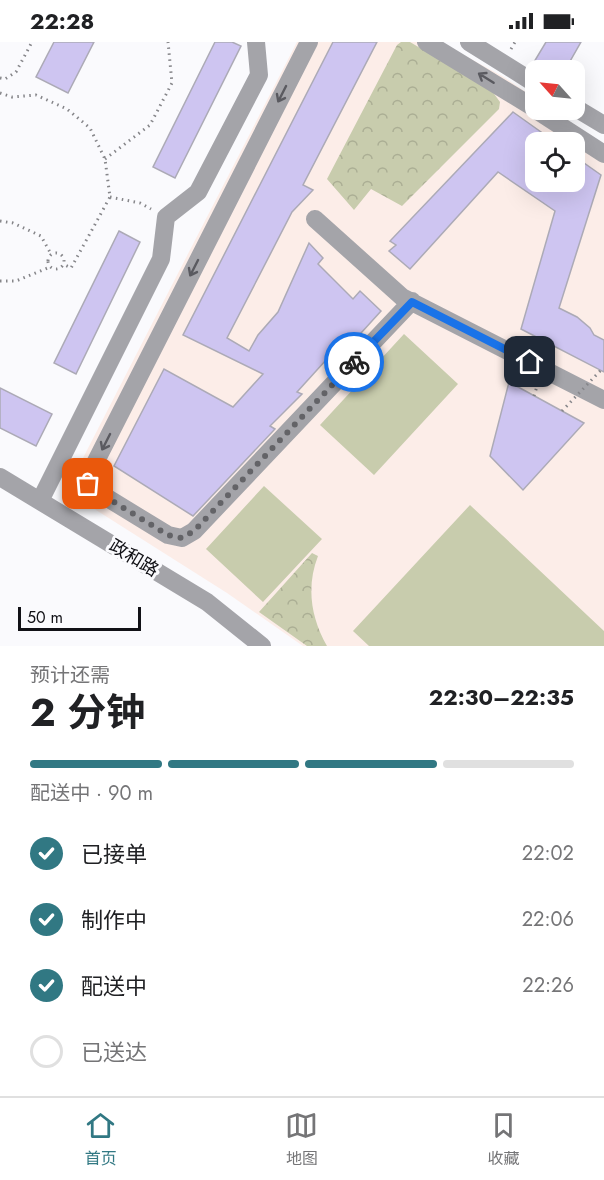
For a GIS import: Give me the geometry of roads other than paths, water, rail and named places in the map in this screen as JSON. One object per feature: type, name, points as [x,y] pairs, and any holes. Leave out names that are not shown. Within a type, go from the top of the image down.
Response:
[{"type":"street","points":[[40,501],[161,259],[166,217],[198,192],[259,75],[256,42]]},
{"type":"street","points":[[309,42],[90,473],[88,484],[168,535],[182,538],[188,535],[412,302]]},
{"type":"street","points":[[426,42],[525,102]]},
{"type":"street","points":[[469,42],[525,77]]},
{"type":"street","points":[[585,114],[604,125]]},
{"type":"street","points":[[553,120],[604,154]]},
{"type":"street","points":[[315,219],[402,297],[604,400]]},
{"type":"street","name":"政和路","points":[[0,477],[207,602],[262,646]]}]
